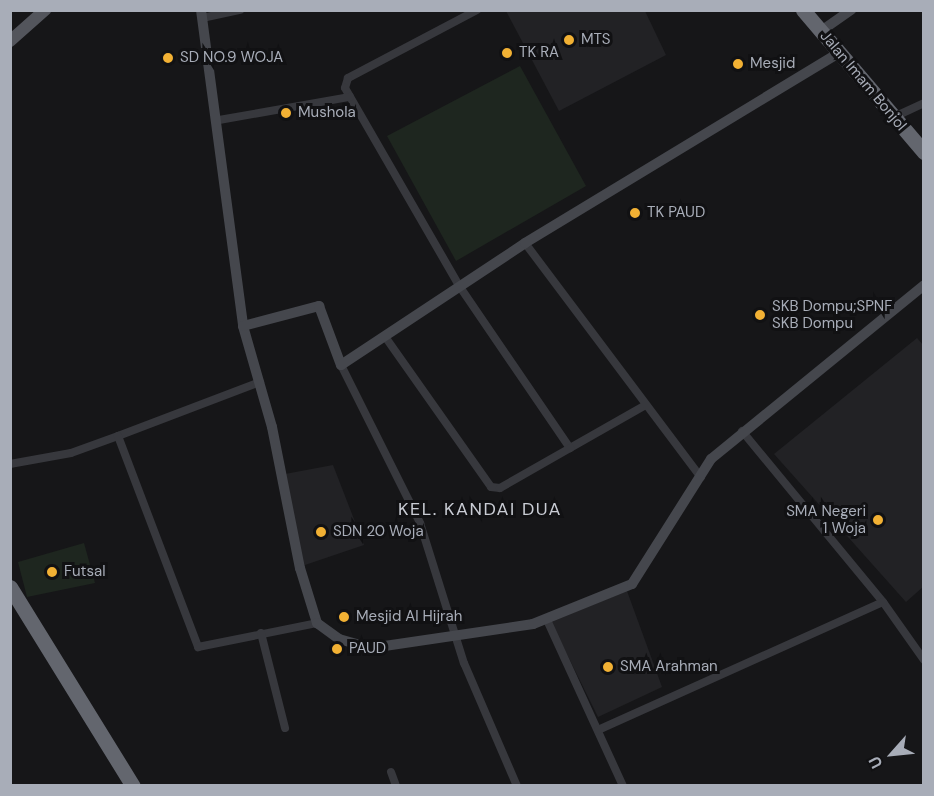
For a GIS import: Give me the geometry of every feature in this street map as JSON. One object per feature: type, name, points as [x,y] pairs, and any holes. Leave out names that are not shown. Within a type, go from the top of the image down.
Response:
[{"type":"highway","name":"Jalan Imam Bonjol","points":[[803,10],[924,152]]},
{"type":"highway","points":[[10,587],[133,786]]},
{"type":"main road","points":[[10,41],[45,10]]},
{"type":"street","points":[[240,10],[202,14],[219,120],[243,326],[260,382],[291,532],[317,623],[331,636],[371,648],[455,632],[547,620],[638,578],[701,477],[742,431],[924,285]]},
{"type":"street","points":[[477,10],[348,78],[350,97],[460,287],[570,448]]},
{"type":"street","points":[[821,31],[850,10]]},
{"type":"street","points":[[341,365],[386,338],[525,243],[838,53]]},
{"type":"street","points":[[219,120],[350,97]]},
{"type":"street","points":[[893,118],[924,103]]},
{"type":"street","points":[[525,243],[644,406],[701,477]]},
{"type":"street","points":[[243,326],[319,306],[341,365],[420,523],[455,632],[517,786]]},
{"type":"street","points":[[386,338],[491,487],[500,488],[644,406]]},
{"type":"street","points":[[10,464],[71,453],[260,382]]},
{"type":"street","points":[[742,431],[883,602],[924,660]]},
{"type":"street","points":[[118,436],[159,534],[196,646],[317,623]]},
{"type":"street","points":[[598,730],[883,602]]},
{"type":"street","points":[[547,620],[623,786]]},
{"type":"street","points":[[261,633],[285,728]]},
{"type":"street","points":[[391,772],[396,786]]},
{"type":"shaded area","points":[[506,11],[645,11],[666,55],[559,111]]},
{"type":"shaded area","points":[[520,66],[586,186],[456,261],[387,136]]},
{"type":"shaded area","name":"SMA Negeri 1 Woja","points":[[917,338],[924,346],[924,586],[906,602],[774,454]]},
{"type":"shaded area","points":[[333,465],[364,545],[302,566],[285,474]]},
{"type":"shaded area","points":[[84,543],[95,583],[27,597],[18,562]]},
{"type":"shaded area","points":[[627,591],[662,687],[598,717],[551,622]]},
{"type":"place","name":"MTS","points":[[569,40]]},
{"type":"place","name":"TK RA","points":[[507,53]]},
{"type":"place","name":"SD NO.9 WOJA","points":[[168,58]]},
{"type":"place","name":"Mesjid","points":[[738,64]]},
{"type":"place","name":"Mushola","points":[[286,113]]},
{"type":"place","name":"TK PAUD","points":[[635,213]]},
{"type":"place","name":"SKB Dompu;SPNF SKB Dompu","points":[[760,315]]},
{"type":"place","name":"SMA Negeri 1 Woja","points":[[878,520]]},
{"type":"place","name":"SDN 20 Woja","points":[[321,532]]},
{"type":"place","name":"Futsal","points":[[52,572]]},
{"type":"place","name":"Mesjid Al Hijrah","points":[[344,617]]},
{"type":"place","name":"PAUD","points":[[337,649]]},
{"type":"place","name":"SMA Arahman","points":[[608,667]]},
{"type":"district","name":"KEL. KANDAI DUA","points":[[480,509]]}]
